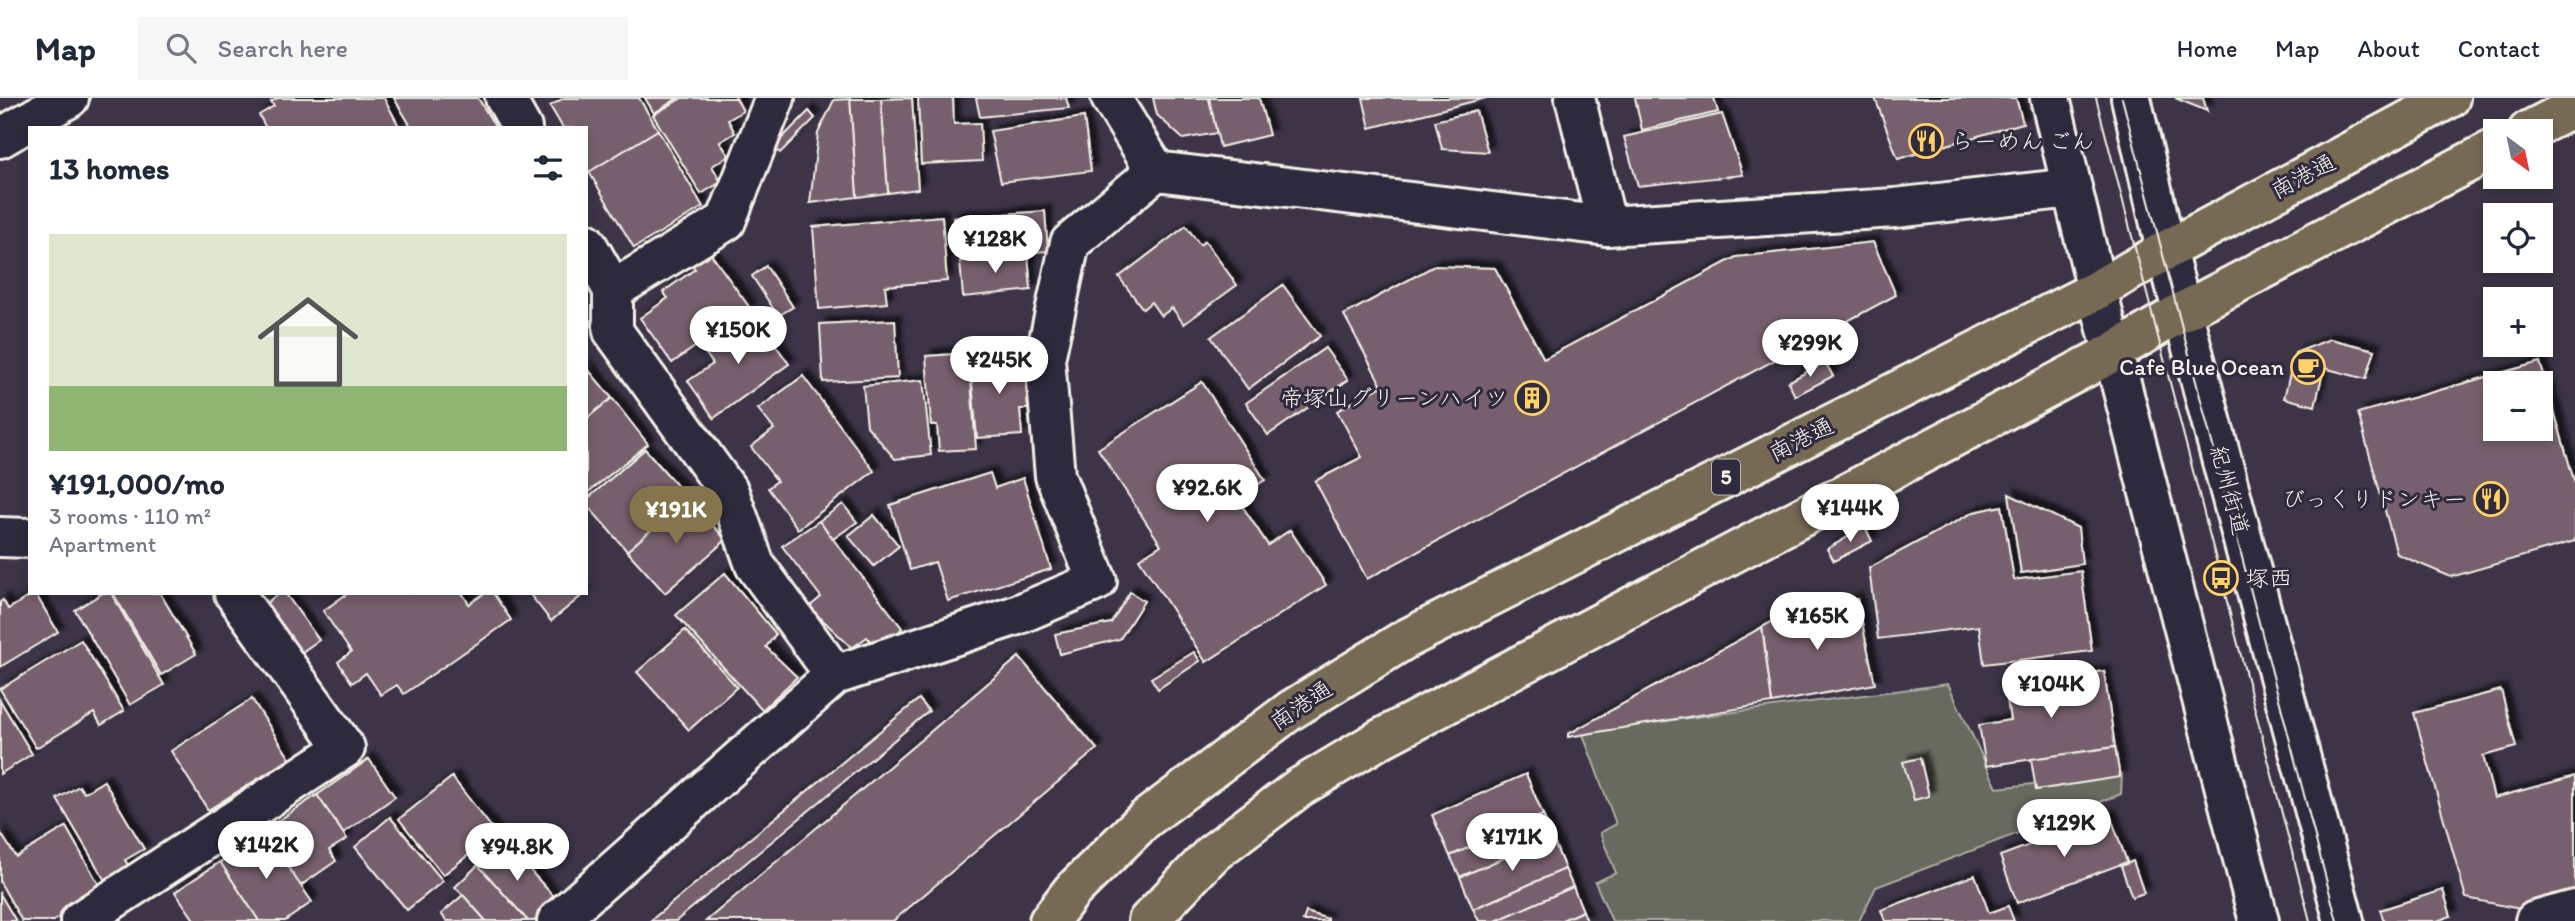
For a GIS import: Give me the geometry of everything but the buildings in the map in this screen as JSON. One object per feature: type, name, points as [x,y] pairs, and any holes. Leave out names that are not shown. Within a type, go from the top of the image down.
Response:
[{"type":"main road","name":"南港通","points":[[1049,921],[1072,891],[1153,813],[1291,710],[1404,640],[2097,290],[2449,98]]},
{"type":"main road","points":[[2552,119],[2575,107]]},
{"type":"main road","points":[[1148,921],[1213,853],[1300,786],[1380,739],[2483,155]]},
{"type":"street","points":[[0,138],[69,98]]},
{"type":"street","points":[[505,98],[521,126]]},
{"type":"street","points":[[775,98],[726,221],[597,274],[613,331],[729,492],[755,565],[835,675]]},
{"type":"street","points":[[1111,98],[1156,171]]},
{"type":"street","points":[[1575,98],[1607,226]]},
{"type":"street","points":[[2050,98],[2259,921]]},
{"type":"street","name":"紀州街道","points":[[2131,98],[2166,250],[2344,921]]},
{"type":"street","points":[[557,921],[835,675],[1017,615],[1097,581],[1055,476],[1045,359],[1070,243],[1156,171],[1607,226],[1895,208],[2073,188]]},
{"type":"street","points":[[0,537],[28,538]]},
{"type":"street","points":[[80,921],[345,748],[235,595]]},
{"type":"street","points":[[2535,921],[2575,910]]},
{"type":"shaded area","points":[[1948,684],[1997,788],[2122,774],[2121,794],[1876,887],[1859,921],[1612,921],[1595,882],[1616,873],[1600,833],[1616,824],[1582,732]]},
{"type":"tram line","points":[[2096,98],[2310,921]]},
{"type":"tram line","points":[[2122,98],[2337,921]]},
{"type":"place","name":"らーめん ごん","points":[[1926,141]]},
{"type":"place","name":"Cafe Blue Ocean","points":[[2308,367]]},
{"type":"place","name":"帝塚山グリーンハイツ","points":[[1532,398]]},
{"type":"place","name":"びっくりドンキー","points":[[2491,499]]},
{"type":"place","name":"塚西","points":[[2221,578]]}]
